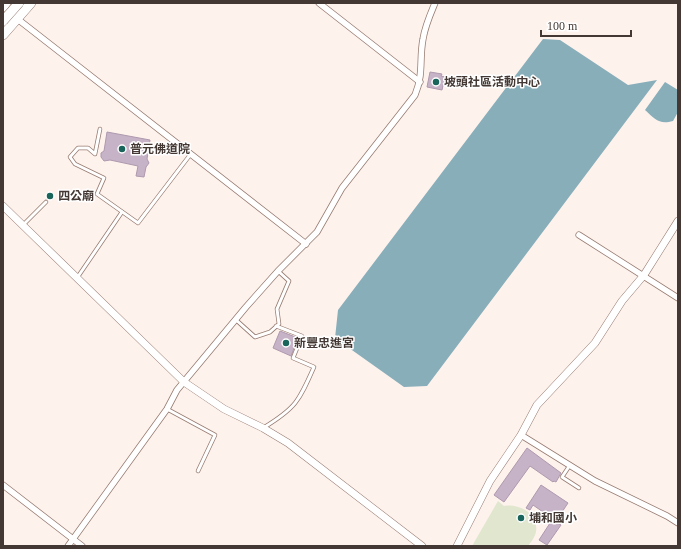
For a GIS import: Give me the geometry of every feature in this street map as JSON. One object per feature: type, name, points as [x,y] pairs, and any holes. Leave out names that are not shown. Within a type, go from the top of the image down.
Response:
[{"type":"main road","points":[[3,7],[6,3]]},
{"type":"main road","points":[[3,21],[19,3]]},
{"type":"main road","points":[[3,35],[31,3]]},
{"type":"street","points":[[318,3],[420,82]]},
{"type":"street","points":[[68,546],[167,409],[177,390],[278,271],[317,232],[342,188],[415,95],[420,82],[422,40],[426,24],[435,3]]},
{"type":"street","points":[[3,7],[190,155],[306,244]]},
{"type":"street","points":[[3,206],[184,382],[224,409],[263,428],[288,443],[422,546]]},
{"type":"street","points":[[457,546],[490,481],[521,435],[537,405],[595,343],[622,301],[644,275],[678,221]]},
{"type":"street","points":[[579,235],[678,298]]},
{"type":"street","points":[[521,435],[595,481],[667,516],[678,523]]},
{"type":"street","points":[[3,485],[82,546]]},
{"type":"lane","points":[[100,129],[96,154],[88,148],[78,148],[70,157],[75,164],[104,178],[97,194],[138,223],[190,155]]},
{"type":"lane","points":[[23,225],[46,202]]},
{"type":"lane","points":[[77,278],[122,212]]},
{"type":"lane","points":[[236,319],[255,336],[270,332],[279,324],[277,309],[289,281],[278,271]]},
{"type":"lane","points":[[263,428],[286,414],[300,397],[314,367],[293,358],[302,336],[276,326]]},
{"type":"lane","points":[[167,409],[215,435],[198,471]]},
{"type":"lane","points":[[570,465],[562,477],[579,488]]},
{"type":"green space","points":[[498,501],[504,506],[516,506],[522,508],[531,515],[536,526],[536,532],[534,538],[528,546],[472,546]]},
{"type":"water","points":[[543,39],[560,40],[628,85],[657,80],[427,386],[404,387],[335,338],[338,310]]},
{"type":"water","points":[[665,82],[678,90],[678,112],[673,121],[661,122],[645,110]]},
{"type":"building","name":"坡頭社區活動中心","points":[[430,72],[442,74],[441,76],[445,77],[442,90],[427,87]]},
{"type":"building","name":"普元佛道院","points":[[107,132],[150,140],[147,159],[149,163],[146,167],[144,177],[136,176],[138,166],[110,160],[104,161],[101,157],[101,153],[104,151]]},
{"type":"building","name":"新豐忠進宮","points":[[280,331],[298,338],[291,356],[273,348]]},
{"type":"building","points":[[527,448],[561,473],[556,482],[553,482],[530,466],[504,502],[494,495]]},
{"type":"building","points":[[541,485],[568,503],[556,521],[533,505],[530,510],[526,508]]},
{"type":"building","points":[[552,520],[561,525],[547,545],[539,540]]},
{"type":"place","name":"坡頭社區活動中心","points":[[436,82]]},
{"type":"place","name":"普元佛道院","points":[[122,149]]},
{"type":"place","name":"四公廟","points":[[50,196]]},
{"type":"place","name":"新豐忠進宮","points":[[286,343]]},
{"type":"place","name":"埔和國小","points":[[521,518]]}]
